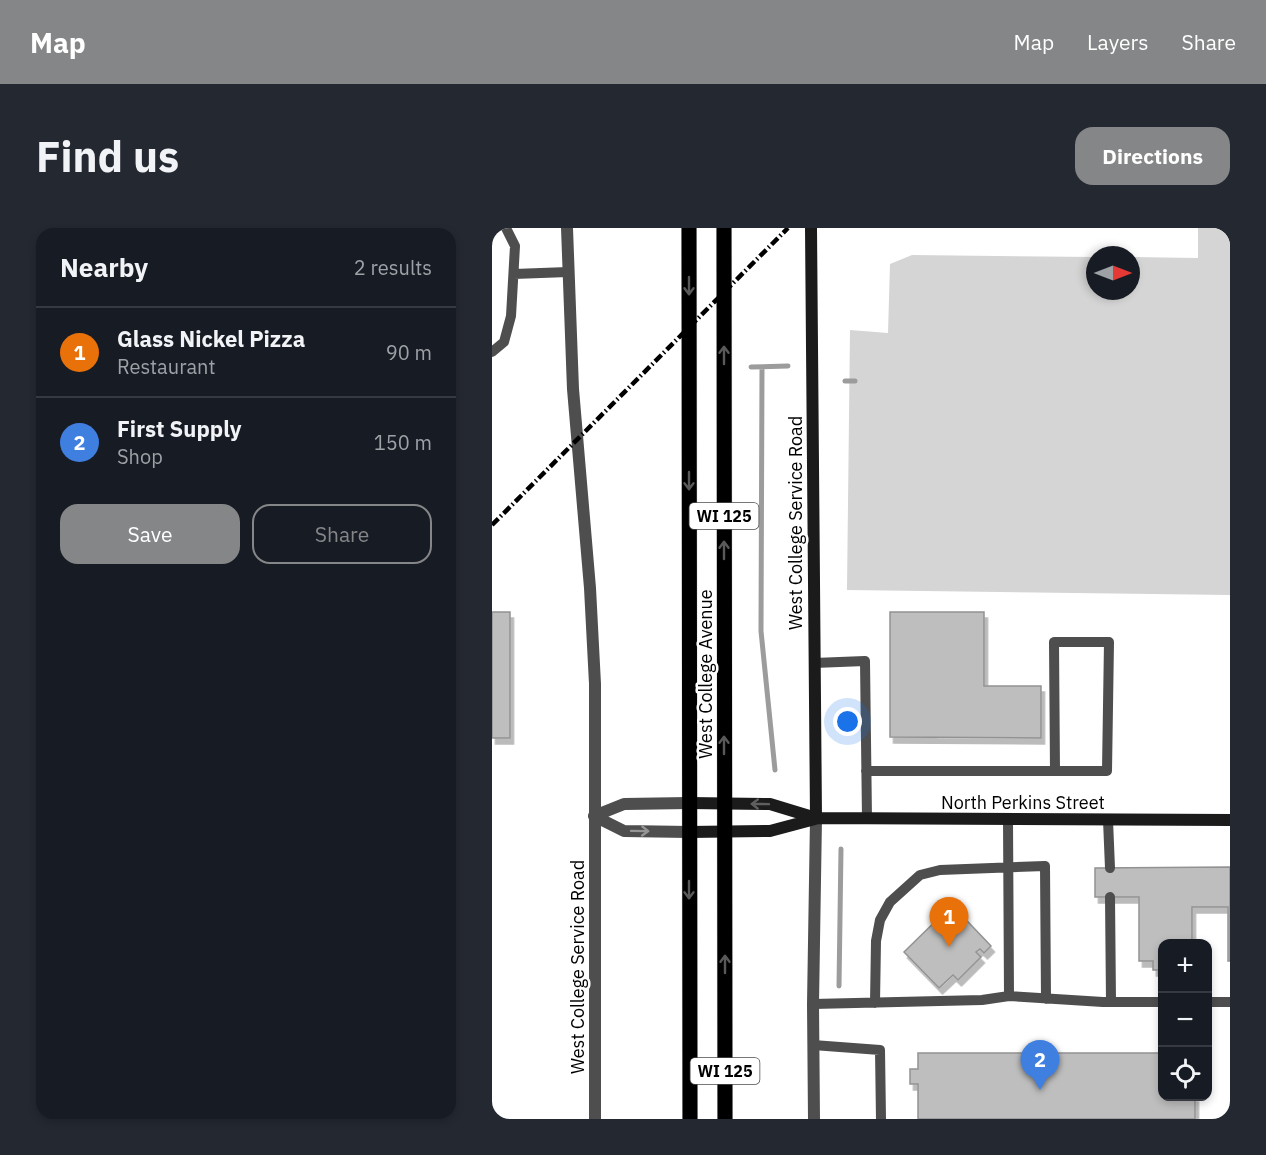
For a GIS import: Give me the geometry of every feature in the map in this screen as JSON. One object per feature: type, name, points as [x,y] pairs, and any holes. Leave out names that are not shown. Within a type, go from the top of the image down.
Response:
[{"type":"main road","name":"West College Avenue","points":[[689,228],[690,1119]]},
{"type":"main road","name":"West College Avenue","points":[[724,228],[725,1119]]},
{"type":"street","name":"West College Service Road","points":[[567,228],[573,389],[590,588],[595,684],[595,1119]]},
{"type":"street","name":"West College Service Road","points":[[811,228],[816,818],[814,1119]]},
{"type":"street","points":[[594,816],[624,804],[725,803],[770,804],[816,818]]},
{"type":"street","points":[[594,816],[624,831],[688,832],[770,831],[816,818]]},
{"type":"street","name":"North Perkins Street","points":[[816,818],[1230,820]]},
{"type":"lane","points":[[492,352],[504,342],[511,316],[515,246],[506,228]]},
{"type":"lane","points":[[514,274],[568,272]]},
{"type":"lane","points":[[866,771],[1054,771],[1107,771],[1109,642],[1054,642],[1054,771]]},
{"type":"lane","points":[[814,663],[865,661],[867,819]]},
{"type":"lane","points":[[1008,820],[1009,996]]},
{"type":"lane","points":[[1108,820],[1110,868]]},
{"type":"lane","points":[[875,1003],[876,941],[880,920],[890,902],[920,876],[940,870],[1045,866],[1046,999]]},
{"type":"lane","points":[[1110,897],[1111,1002]]},
{"type":"lane","points":[[813,1004],[982,1000],[1009,996],[1111,1002],[1158,1002]]},
{"type":"lane","points":[[1212,1002],[1230,1002]]},
{"type":"lane","points":[[813,1045],[880,1050],[881,1119]]},
{"type":"shaded area","points":[[1198,228],[1230,228],[1230,595],[847,590],[850,330],[888,333],[890,264],[912,255],[1086,257],[1086,300],[1140,300],[1140,257],[1198,258]]},
{"type":"building","points":[[492,612],[510,612],[510,738],[492,738]]},
{"type":"building","points":[[890,612],[984,612],[984,686],[1041,686],[1041,738],[890,737]]},
{"type":"building","points":[[1230,867],[1230,961],[1228,961],[1228,907],[1192,907],[1192,939],[1158,939],[1158,970],[1153,970],[1153,961],[1139,961],[1139,897],[1095,897],[1095,868]]},
{"type":"building","points":[[952,905],[991,946],[984,953],[980,949],[976,952],[981,957],[958,980],[953,975],[939,988],[904,952]]},
{"type":"building","points":[[918,1053],[1158,1053],[1158,1101],[1195,1101],[1195,1119],[918,1119],[918,1084],[910,1084],[910,1069],[918,1069]]},
{"type":"waterway","points":[[751,367],[788,366]]},
{"type":"waterway","points":[[762,367],[761,631],[775,770]]},
{"type":"waterway","points":[[845,381],[855,381]]},
{"type":"waterway","points":[[839,986],[841,849]]},
{"type":"railway","points":[[492,525],[788,228]]},
{"type":"place","name":"Glass Nickel Pizza","points":[[949,947]]},
{"type":"place","name":"First Supply","points":[[1040,1090]]}]
